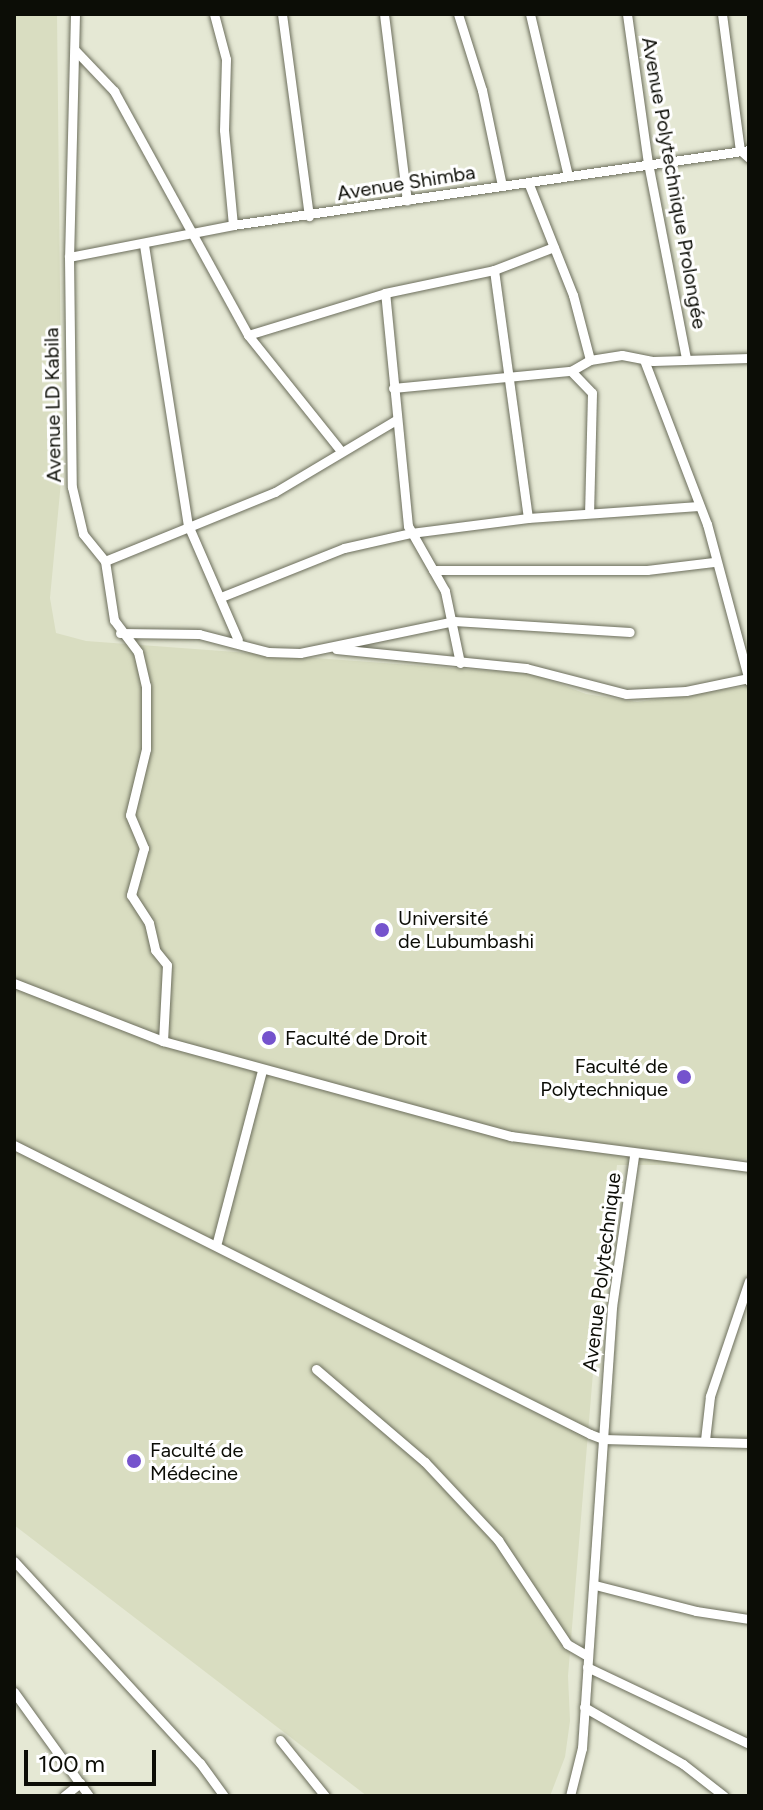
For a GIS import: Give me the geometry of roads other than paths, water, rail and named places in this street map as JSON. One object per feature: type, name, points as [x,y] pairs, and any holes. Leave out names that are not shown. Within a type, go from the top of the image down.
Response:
[{"type":"street","name":"Avenue LD Kabila","points":[[75,14],[69,257],[72,487],[83,534],[105,561],[120,633],[138,652],[146,686],[146,749],[130,805],[144,848],[131,895],[149,923],[155,950],[167,965],[163,1041]]},
{"type":"street","points":[[214,14],[226,59],[224,130],[233,225]]},
{"type":"street","points":[[282,14],[309,216]]},
{"type":"street","points":[[384,14],[407,201]]},
{"type":"street","points":[[458,14],[482,90],[502,186]]},
{"type":"street","points":[[530,14],[568,176]]},
{"type":"street","name":"Avenue Polytechnique Prolongée","points":[[627,14],[648,163],[686,358]]},
{"type":"street","points":[[722,14],[744,150],[749,158]]},
{"type":"street","points":[[75,50],[114,91],[182,222],[194,235],[248,335],[340,450]]},
{"type":"street","name":"Avenue Shimba","points":[[69,257],[144,245],[233,225],[744,150]]},
{"type":"street","points":[[528,182],[554,247],[590,360]]},
{"type":"street","points":[[144,245],[188,525],[238,640]]},
{"type":"street","points":[[248,335],[385,293],[494,270],[554,247]]},
{"type":"street","points":[[494,270],[528,518]]},
{"type":"street","points":[[385,293],[396,420],[411,533],[433,570],[454,621],[460,663]]},
{"type":"street","points":[[393,388],[571,371],[590,360],[622,355],[644,360],[749,358]]},
{"type":"street","points":[[329,647],[526,668],[593,687],[647,695],[749,679],[699,506],[644,360]]},
{"type":"street","points":[[571,371],[592,393],[589,513]]},
{"type":"street","points":[[105,561],[275,492],[340,450],[396,420]]},
{"type":"street","points":[[221,597],[344,548],[411,533],[528,518],[699,506]]},
{"type":"street","points":[[433,570],[647,570],[714,562]]},
{"type":"street","points":[[120,633],[199,634],[238,640],[268,652],[329,647],[454,621],[630,632]]},
{"type":"street","name":"Avenue Polytechnique","points":[[14,983],[163,1041],[262,1070],[511,1136],[634,1156],[612,1307],[582,1748],[570,1796]]},
{"type":"street","points":[[217,1242],[262,1070]]},
{"type":"street","points":[[14,1145],[217,1242],[603,1439],[749,1443]]},
{"type":"street","points":[[634,1156],[749,1167]]},
{"type":"street","points":[[705,1440],[710,1396],[749,1281]]},
{"type":"street","points":[[316,1369],[425,1462],[498,1540],[567,1644],[588,1662],[749,1744]]},
{"type":"street","points":[[14,1561],[200,1763],[224,1796]]},
{"type":"street","points":[[595,1585],[696,1611],[749,1619]]},
{"type":"street","points":[[14,1692],[89,1796]]},
{"type":"street","points":[[584,1707],[683,1764],[724,1796]]},
{"type":"street","points":[[280,1740],[325,1796]]},
{"type":"street","points":[[64,1796],[80,1783]]},
{"type":"place","name":"Université de Lubumbashi","points":[[382,930]]},
{"type":"place","name":"Faculté de Droit","points":[[269,1038]]},
{"type":"place","name":"Faculté de Polytechnique","points":[[684,1077]]},
{"type":"place","name":"Faculté de Médecine","points":[[134,1461]]}]
